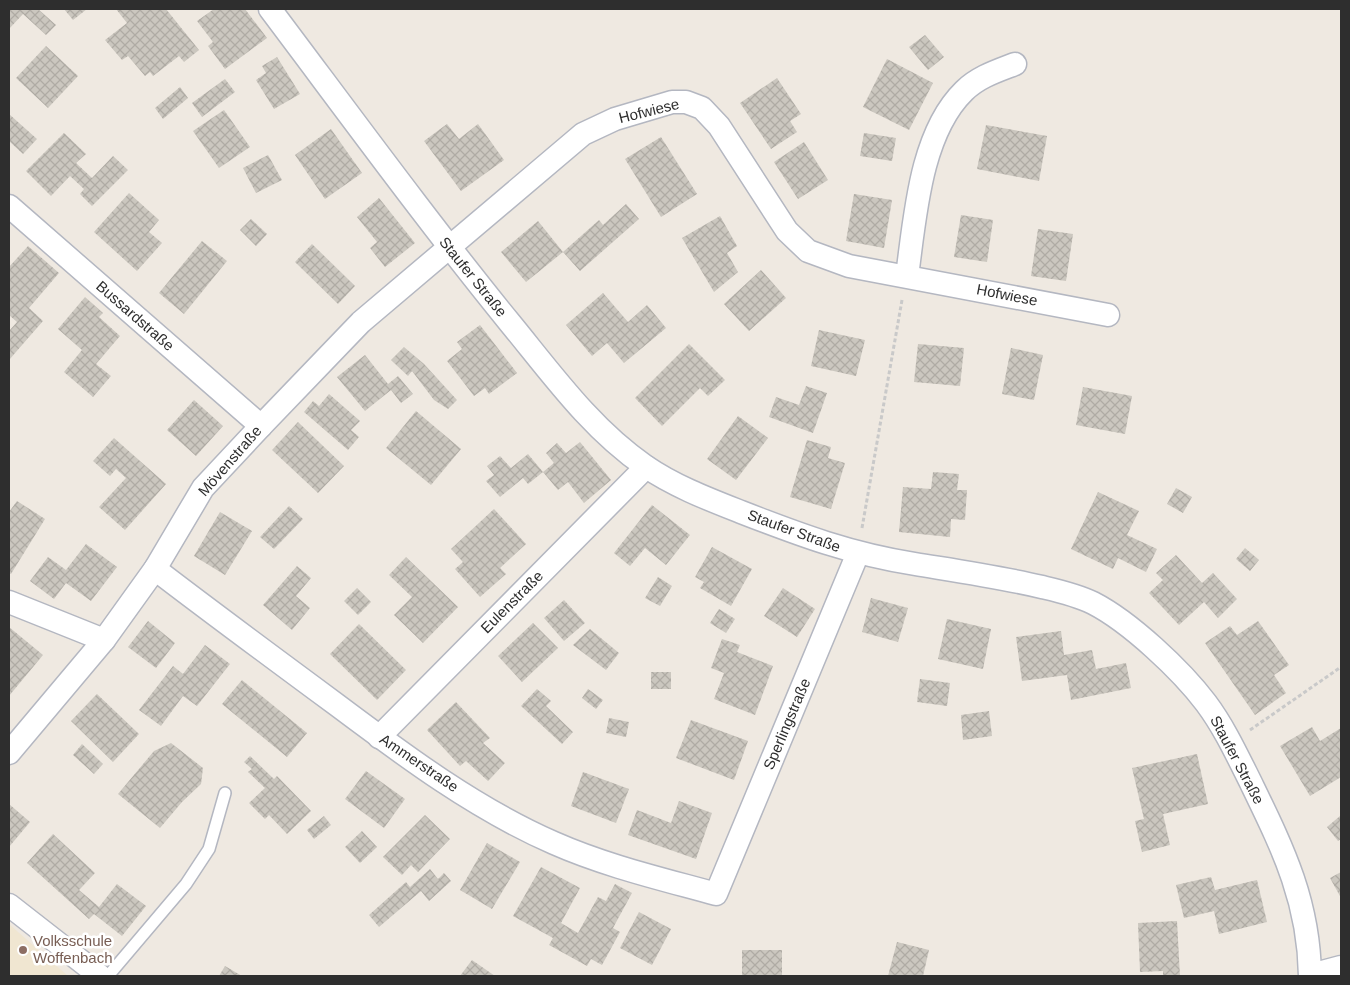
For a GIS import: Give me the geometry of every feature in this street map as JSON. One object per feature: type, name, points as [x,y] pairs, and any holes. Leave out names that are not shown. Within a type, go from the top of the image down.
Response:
[{"type":"street","name":"Staufer Straße","points":[[270,9],[450,248],[560,384],[606,435],[646,467],[690,491],[815,542],[858,553],[996,576],[1064,592],[1093,603],[1123,623],[1160,654],[1206,702],[1232,743],[1280,843],[1301,898],[1309,939],[1310,976]]},
{"type":"street","points":[[906,276],[918,194],[933,144],[946,113],[964,91],[987,75],[1015,64]]},
{"type":"street","name":"Hofwiese","points":[[450,248],[583,134],[615,119],[672,102],[686,102],[702,108],[719,126],[787,231],[808,251],[849,266],[1108,315]]},
{"type":"street","name":"Bussardstraße","points":[[9,206],[261,426]]},
{"type":"street","name":"Mövenstraße","points":[[9,753],[104,640],[154,569],[203,488],[361,322],[450,248]]},
{"type":"street","name":"Eulenstraße","points":[[379,737],[646,467]]},
{"type":"street","name":"Sperlingstraße","points":[[716,894],[858,553]]},
{"type":"street","name":"Ammerstraße","points":[[154,569],[379,737],[428,771],[488,808],[553,843],[618,867],[716,894]]},
{"type":"street","points":[[9,602],[104,640]]},
{"type":"street","points":[[9,905],[100,976]]},
{"type":"street","points":[[1310,976],[1341,967]]},
{"type":"lane","points":[[108,976],[186,884],[209,848],[225,792]]},
{"type":"path","points":[[858,553],[906,276]]},
{"type":"path","points":[[1232,743],[1341,667]]},
{"type":"shaded area","name":"Volksschule Woffenbach","points":[[9,924],[68,976],[9,976]]},
{"type":"building","points":[[9,9],[38,9],[56,25],[46,35],[23,14],[9,29]]},
{"type":"building","points":[[64,9],[87,9],[73,20]]},
{"type":"building","points":[[116,9],[166,9],[199,50],[184,62],[179,56],[153,76],[150,72],[145,76],[128,56],[122,60],[105,40],[127,23]]},
{"type":"building","points":[[214,9],[245,9],[267,38],[225,69],[208,46],[213,42],[197,21]]},
{"type":"building","points":[[925,35],[944,57],[928,70],[909,47]]},
{"type":"building","points":[[46,46],[78,76],[48,108],[16,78]]},
{"type":"building","points":[[277,57],[300,94],[274,109],[256,80],[266,73],[262,66]]},
{"type":"building","points":[[887,59],[933,83],[909,130],[863,107]]},
{"type":"building","points":[[777,78],[801,114],[790,121],[797,132],[771,149],[740,103]]},
{"type":"building","points":[[225,79],[235,92],[202,117],[192,103]]},
{"type":"building","points":[[180,87],[188,98],[163,119],[155,108]]},
{"type":"building","points":[[224,110],[250,147],[219,168],[193,131]]},
{"type":"building","points":[[9,114],[37,139],[23,154],[9,141]]},
{"type":"building","points":[[447,124],[459,139],[478,124],[504,160],[461,191],[424,141]]},
{"type":"building","points":[[986,125],[1047,136],[1039,181],[977,169]]},
{"type":"building","points":[[331,129],[362,173],[325,199],[295,155]]},
{"type":"building","points":[[64,133],[86,154],[76,163],[92,178],[113,156],[128,170],[92,206],[80,194],[84,189],[70,176],[51,196],[26,171]]},
{"type":"building","points":[[864,133],[896,138],[892,161],[860,156]]},
{"type":"building","points":[[661,137],[697,194],[661,217],[625,159]]},
{"type":"building","points":[[804,142],[828,180],[798,199],[774,162]]},
{"type":"building","points":[[268,155],[282,180],[256,193],[243,168]]},
{"type":"building","points":[[129,193],[159,220],[149,232],[162,243],[137,271],[94,232]]},
{"type":"building","points":[[854,194],[892,200],[884,248],[846,241]]},
{"type":"building","points":[[379,198],[415,243],[385,267],[370,248],[377,242],[357,217]]},
{"type":"building","points":[[626,204],[639,219],[580,271],[563,252],[599,220],[603,225]]},
{"type":"building","points":[[961,215],[993,220],[987,262],[954,257]]},
{"type":"building","points":[[720,216],[737,246],[727,253],[738,272],[714,292],[682,238]]},
{"type":"building","points":[[251,219],[267,234],[256,246],[240,230]]},
{"type":"building","points":[[538,221],[563,252],[526,282],[501,252]]},
{"type":"building","points":[[1038,229],[1073,234],[1066,281],[1031,276]]},
{"type":"building","points":[[202,241],[227,261],[184,314],[159,293]]},
{"type":"building","points":[[312,244],[355,286],[338,304],[295,262]]},
{"type":"building","points":[[28,246],[59,273],[29,308],[43,321],[9,360],[9,331],[17,322],[9,315],[9,267]]},
{"type":"building","points":[[761,270],[786,298],[749,331],[724,304]]},
{"type":"building","points":[[603,293],[628,322],[647,305],[666,328],[624,363],[607,343],[592,356],[566,325]]},
{"type":"building","points":[[85,297],[103,313],[99,317],[120,336],[96,364],[111,376],[93,397],[64,372],[82,350],[58,329]]},
{"type":"building","points":[[480,325],[517,373],[489,394],[485,388],[474,396],[447,361],[462,349],[457,342]]},
{"type":"building","points":[[819,330],[865,340],[856,376],[811,366]]},
{"type":"building","points":[[689,344],[725,380],[708,396],[700,388],[662,426],[635,398]]},
{"type":"building","points":[[918,344],[964,348],[960,386],[914,382]]},
{"type":"building","points":[[404,347],[424,364],[457,400],[448,409],[434,400],[412,371],[408,376],[391,360]]},
{"type":"building","points":[[1011,348],[1043,355],[1034,400],[1002,394]]},
{"type":"building","points":[[365,355],[388,384],[398,376],[413,394],[401,403],[391,390],[365,411],[337,377]]},
{"type":"building","points":[[806,386],[827,393],[813,433],[769,417],[776,397],[799,405]]},
{"type":"building","points":[[1083,387],[1132,396],[1125,434],[1076,425]]},
{"type":"building","points":[[329,394],[360,421],[351,430],[359,437],[348,450],[304,412],[313,401],[319,406]]},
{"type":"building","points":[[194,400],[223,426],[196,456],[167,430]]},
{"type":"building","points":[[416,411],[461,449],[431,485],[386,448]]},
{"type":"building","points":[[738,416],[768,438],[736,480],[707,459]]},
{"type":"building","points":[[298,422],[344,466],[318,493],[272,450]]},
{"type":"building","points":[[114,438],[166,484],[125,530],[99,507],[126,478],[116,469],[110,476],[93,461]]},
{"type":"building","points":[[807,440],[831,447],[828,458],[845,463],[831,509],[790,497]]},
{"type":"building","points":[[580,442],[611,480],[584,503],[568,482],[558,490],[543,472],[554,463],[546,453],[557,443],[566,453]]},
{"type":"building","points":[[528,454],[543,472],[528,484],[523,478],[500,497],[486,481],[494,475],[487,466],[500,456],[511,468]]},
{"type":"building","points":[[933,472],[959,474],[957,490],[967,490],[965,520],[951,519],[950,537],[899,532],[903,487],[931,489]]},
{"type":"building","points":[[1176,488],[1192,497],[1183,513],[1167,504]]},
{"type":"building","points":[[1098,492],[1139,511],[1127,535],[1157,549],[1146,572],[1118,558],[1113,569],[1071,549]]},
{"type":"building","points":[[17,501],[45,519],[11,574],[9,573],[9,512]]},
{"type":"building","points":[[652,505],[690,535],[666,565],[645,548],[630,566],[614,553]]},
{"type":"building","points":[[289,506],[303,519],[274,549],[260,537]]},
{"type":"building","points":[[494,509],[526,544],[500,568],[506,574],[480,597],[455,569],[463,562],[451,549]]},
{"type":"building","points":[[220,512],[252,531],[225,575],[194,556]]},
{"type":"building","points":[[86,544],[117,567],[91,601],[66,583],[54,599],[30,581],[48,557],[66,570]]},
{"type":"building","points":[[712,547],[752,569],[731,606],[700,588],[704,582],[695,577]]},
{"type":"building","points":[[1245,548],[1259,560],[1250,571],[1236,559]]},
{"type":"building","points":[[1176,555],[1202,583],[1213,573],[1237,599],[1218,618],[1204,602],[1179,625],[1149,593],[1163,580],[1156,573]]},
{"type":"building","points":[[406,557],[458,607],[423,643],[394,615],[412,597],[389,575]]},
{"type":"building","points":[[297,566],[311,578],[296,596],[310,608],[292,630],[263,605]]},
{"type":"building","points":[[658,577],[672,586],[660,606],[645,598]]},
{"type":"building","points":[[357,588],[371,602],[358,615],[344,601]]},
{"type":"building","points":[[783,588],[815,609],[797,637],[764,616]]},
{"type":"building","points":[[871,598],[908,608],[898,642],[862,632]]},
{"type":"building","points":[[564,600],[585,623],[564,641],[544,618]]},
{"type":"building","points":[[719,609],[735,619],[726,633],[710,623]]},
{"type":"building","points":[[947,619],[991,629],[983,669],[938,659]]},
{"type":"building","points":[[148,621],[175,643],[156,668],[128,647]]},
{"type":"building","points":[[1258,621],[1289,665],[1274,675],[1286,693],[1255,715],[1205,643],[1230,626],[1237,635]]},
{"type":"building","points":[[533,623],[558,648],[522,682],[498,656]]},
{"type":"building","points":[[359,624],[406,670],[377,700],[330,654]]},
{"type":"building","points":[[9,627],[43,655],[9,696]]},
{"type":"building","points":[[590,629],[619,653],[606,670],[573,645]]},
{"type":"building","points":[[1061,631],[1064,655],[1092,650],[1096,669],[1126,663],[1131,688],[1071,700],[1067,675],[1022,681],[1016,637]]},
{"type":"building","points":[[722,639],[740,645],[737,652],[773,666],[755,715],[714,699],[724,673],[711,668]]},
{"type":"building","points":[[205,645],[230,664],[197,706],[183,696],[161,726],[139,710],[173,666],[183,674]]},
{"type":"building","points":[[651,672],[671,672],[671,689],[651,689]]},
{"type":"building","points":[[920,679],[950,683],[947,706],[917,702]]},
{"type":"building","points":[[242,680],[307,733],[287,757],[222,704]]},
{"type":"building","points":[[537,689],[551,701],[546,706],[573,732],[562,744],[521,706]]},
{"type":"building","points":[[588,689],[603,700],[596,709],[582,698]]},
{"type":"building","points":[[97,694],[139,734],[113,762],[71,721]]},
{"type":"building","points":[[456,702],[490,738],[483,743],[505,763],[488,781],[466,761],[460,766],[427,730]]},
{"type":"building","points":[[989,711],[992,736],[963,740],[961,715]]},
{"type":"building","points":[[609,718],[629,722],[626,737],[606,733]]},
{"type":"building","points":[[691,720],[748,741],[734,780],[676,758]]},
{"type":"building","points":[[1312,727],[1320,741],[1341,728],[1341,777],[1310,796],[1280,746]]},
{"type":"building","points":[[171,743],[203,768],[201,784],[182,802],[160,828],[118,794],[154,751]]},
{"type":"building","points":[[82,744],[103,764],[94,774],[73,755]]},
{"type":"building","points":[[1197,754],[1208,804],[1163,814],[1170,845],[1142,852],[1135,821],[1144,819],[1132,768]]},
{"type":"building","points":[[250,756],[274,779],[277,776],[311,811],[287,834],[269,815],[265,819],[249,803],[265,788],[248,772],[252,769],[244,762]]},
{"type":"building","points":[[366,771],[405,799],[384,828],[345,799]]},
{"type":"building","points":[[583,772],[629,789],[616,823],[571,806]]},
{"type":"building","points":[[679,801],[712,813],[696,859],[628,835],[637,810],[671,823]]},
{"type":"building","points":[[9,804],[30,822],[9,847]]},
{"type":"building","points":[[425,815],[450,839],[418,872],[411,865],[402,875],[383,857]]},
{"type":"building","points":[[324,816],[331,825],[314,839],[307,830]]},
{"type":"building","points":[[1340,816],[1341,839],[1338,841],[1327,827]]},
{"type":"building","points":[[362,831],[377,847],[360,863],[345,847]]},
{"type":"building","points":[[53,834],[95,873],[79,890],[99,907],[117,884],[146,906],[122,936],[94,914],[89,919],[27,863]]},
{"type":"building","points":[[487,843],[520,862],[492,909],[460,890]]},
{"type":"building","points":[[541,867],[580,888],[561,923],[578,933],[598,897],[606,901],[615,884],[632,893],[613,928],[620,932],[602,965],[591,959],[587,966],[549,945],[553,938],[513,916]]},
{"type":"building","points":[[430,869],[438,879],[444,873],[451,881],[429,901],[421,891],[379,927],[369,915],[406,882],[410,887]]},
{"type":"building","points":[[1341,872],[1341,898],[1330,878]]},
{"type":"building","points":[[1211,877],[1215,890],[1257,880],[1267,922],[1219,934],[1214,911],[1184,918],[1176,885]]},
{"type":"building","points":[[639,912],[671,929],[652,965],[620,948]]},
{"type":"building","points":[[1177,921],[1180,976],[1163,976],[1163,971],[1140,972],[1138,923]]},
{"type":"building","points":[[897,942],[929,950],[923,976],[888,976]]},
{"type":"building","points":[[742,950],[782,950],[782,976],[742,976]]},
{"type":"building","points":[[472,960],[495,976],[460,976]]},
{"type":"building","points":[[225,966],[242,976],[219,976]]},
{"type":"place","name":"Volksschule Woffenbach","points":[[23,950]]}]
